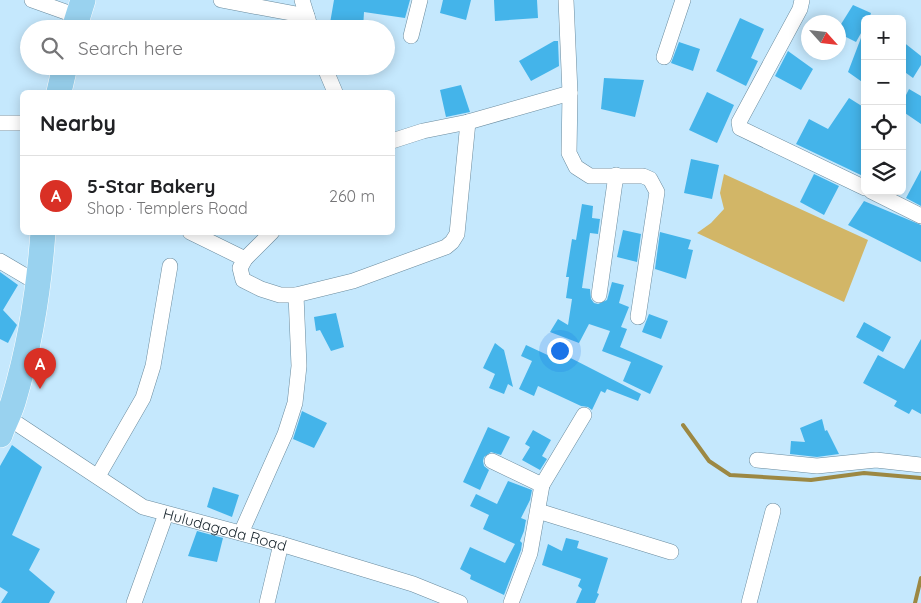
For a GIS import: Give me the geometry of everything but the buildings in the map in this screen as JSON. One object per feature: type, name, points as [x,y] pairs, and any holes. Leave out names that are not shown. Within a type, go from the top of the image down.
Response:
[{"type":"main road","points":[[59,90],[63,75]]},
{"type":"main road","points":[[5,411],[28,340],[39,284],[43,235]]},
{"type":"street","points":[[32,0],[78,15]]},
{"type":"street","points":[[221,0],[301,20]]},
{"type":"street","points":[[302,0],[308,20]]},
{"type":"street","points":[[411,36],[420,0]]},
{"type":"street","points":[[566,0],[570,93],[569,154],[576,167],[590,176],[643,176],[650,179],[657,192],[638,317]]},
{"type":"street","points":[[664,57],[683,0]]},
{"type":"street","points":[[802,0],[800,9],[739,122],[740,128],[861,186]]},
{"type":"street","points":[[328,75],[334,90]]},
{"type":"street","points":[[395,140],[423,131],[468,122],[570,93]]},
{"type":"street","points":[[269,235],[245,259],[240,268],[243,280],[261,289],[280,295],[296,295],[353,281],[446,247],[458,234],[468,122]]},
{"type":"street","points":[[0,123],[20,123]]},
{"type":"street","points":[[599,295],[616,175]]},
{"type":"street","points":[[879,195],[921,216]]},
{"type":"street","points":[[196,235],[245,259]]},
{"type":"street","points":[[0,261],[39,284]]},
{"type":"street","points":[[98,476],[143,398],[153,366],[170,266]]},
{"type":"street","points":[[241,533],[285,434],[295,403],[299,366],[296,295]]},
{"type":"street","name":"Huludagoda Road","points":[[5,411],[143,507],[281,544],[413,584],[460,603]]},
{"type":"street","points":[[511,603],[530,553],[542,485],[584,415]]},
{"type":"street","points":[[757,460],[817,466],[876,460],[921,465]]},
{"type":"street","points":[[492,461],[542,485]]},
{"type":"street","points":[[538,511],[671,552]]},
{"type":"street","points":[[749,603],[773,512]]},
{"type":"street","points":[[134,603],[166,514]]},
{"type":"street","points":[[267,603],[281,544]]},
{"type":"shaded area","points":[[724,174],[868,240],[844,302],[697,233],[711,223],[724,209],[720,193]]},
{"type":"waterway","points":[[683,425],[709,461],[730,475],[811,480],[864,473],[921,478]]},
{"type":"waterway","points":[[915,603],[921,578]]},
{"type":"place","name":"5-Star Bakery","points":[[40,389]]}]
